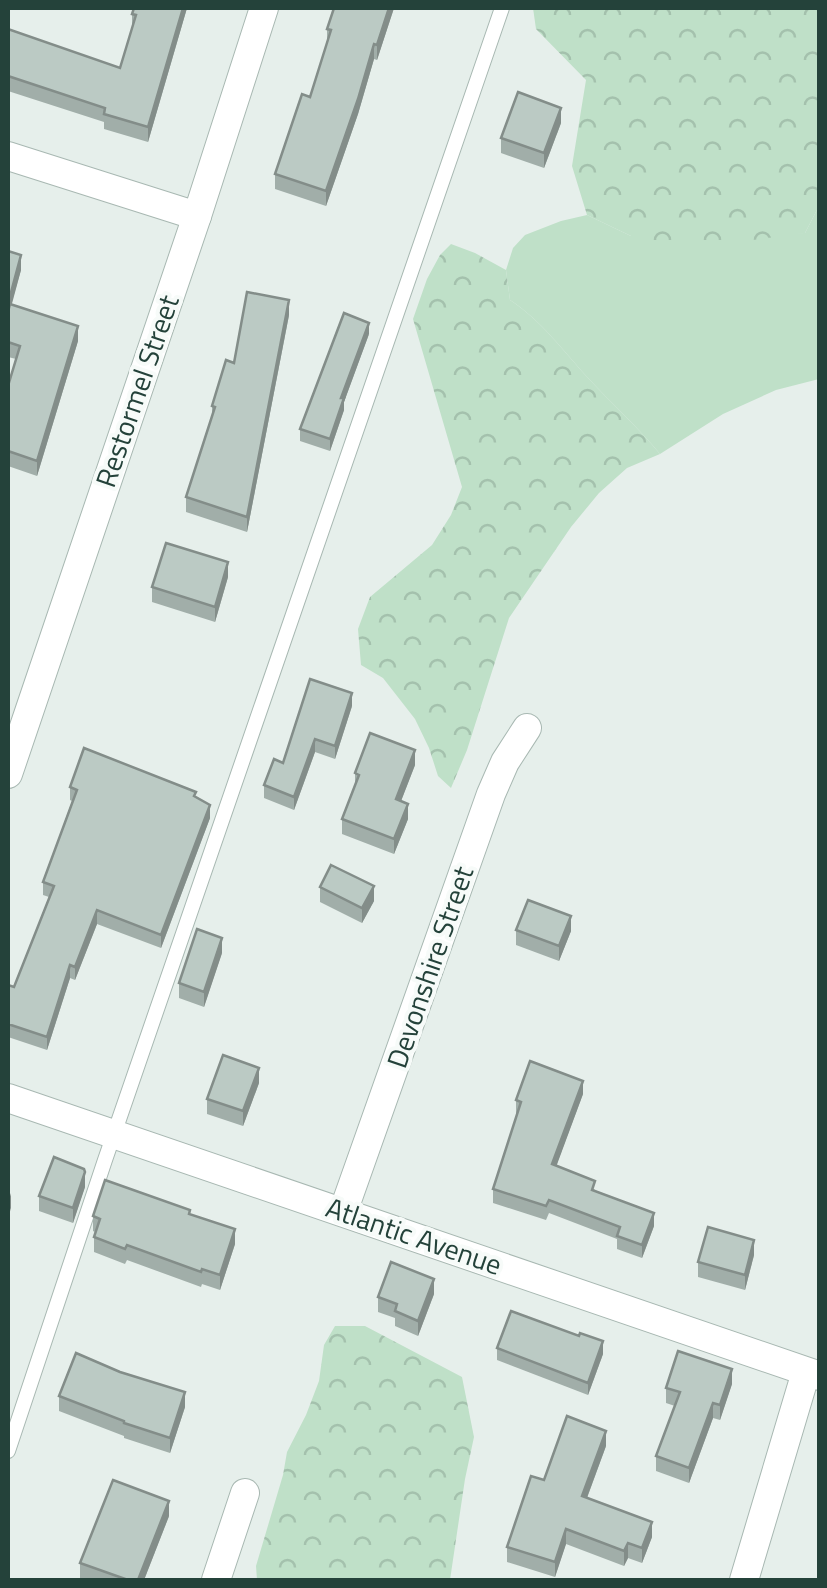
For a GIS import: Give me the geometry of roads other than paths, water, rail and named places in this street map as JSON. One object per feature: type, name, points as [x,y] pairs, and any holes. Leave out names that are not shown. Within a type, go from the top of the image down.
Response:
[{"type":"street","name":"Restormel Street","points":[[8,774],[264,8]]},
{"type":"street","points":[[8,156],[196,216]]},
{"type":"street","name":"Devonshire Street","points":[[343,1212],[491,794],[505,762],[527,728]]},
{"type":"street","name":"Atlantic Avenue","points":[[8,1098],[813,1374]]},
{"type":"street","points":[[744,1580],[813,1374]]},
{"type":"street","points":[[216,1580],[245,1493]]},
{"type":"lane","points":[[8,1451],[502,8]]}]
